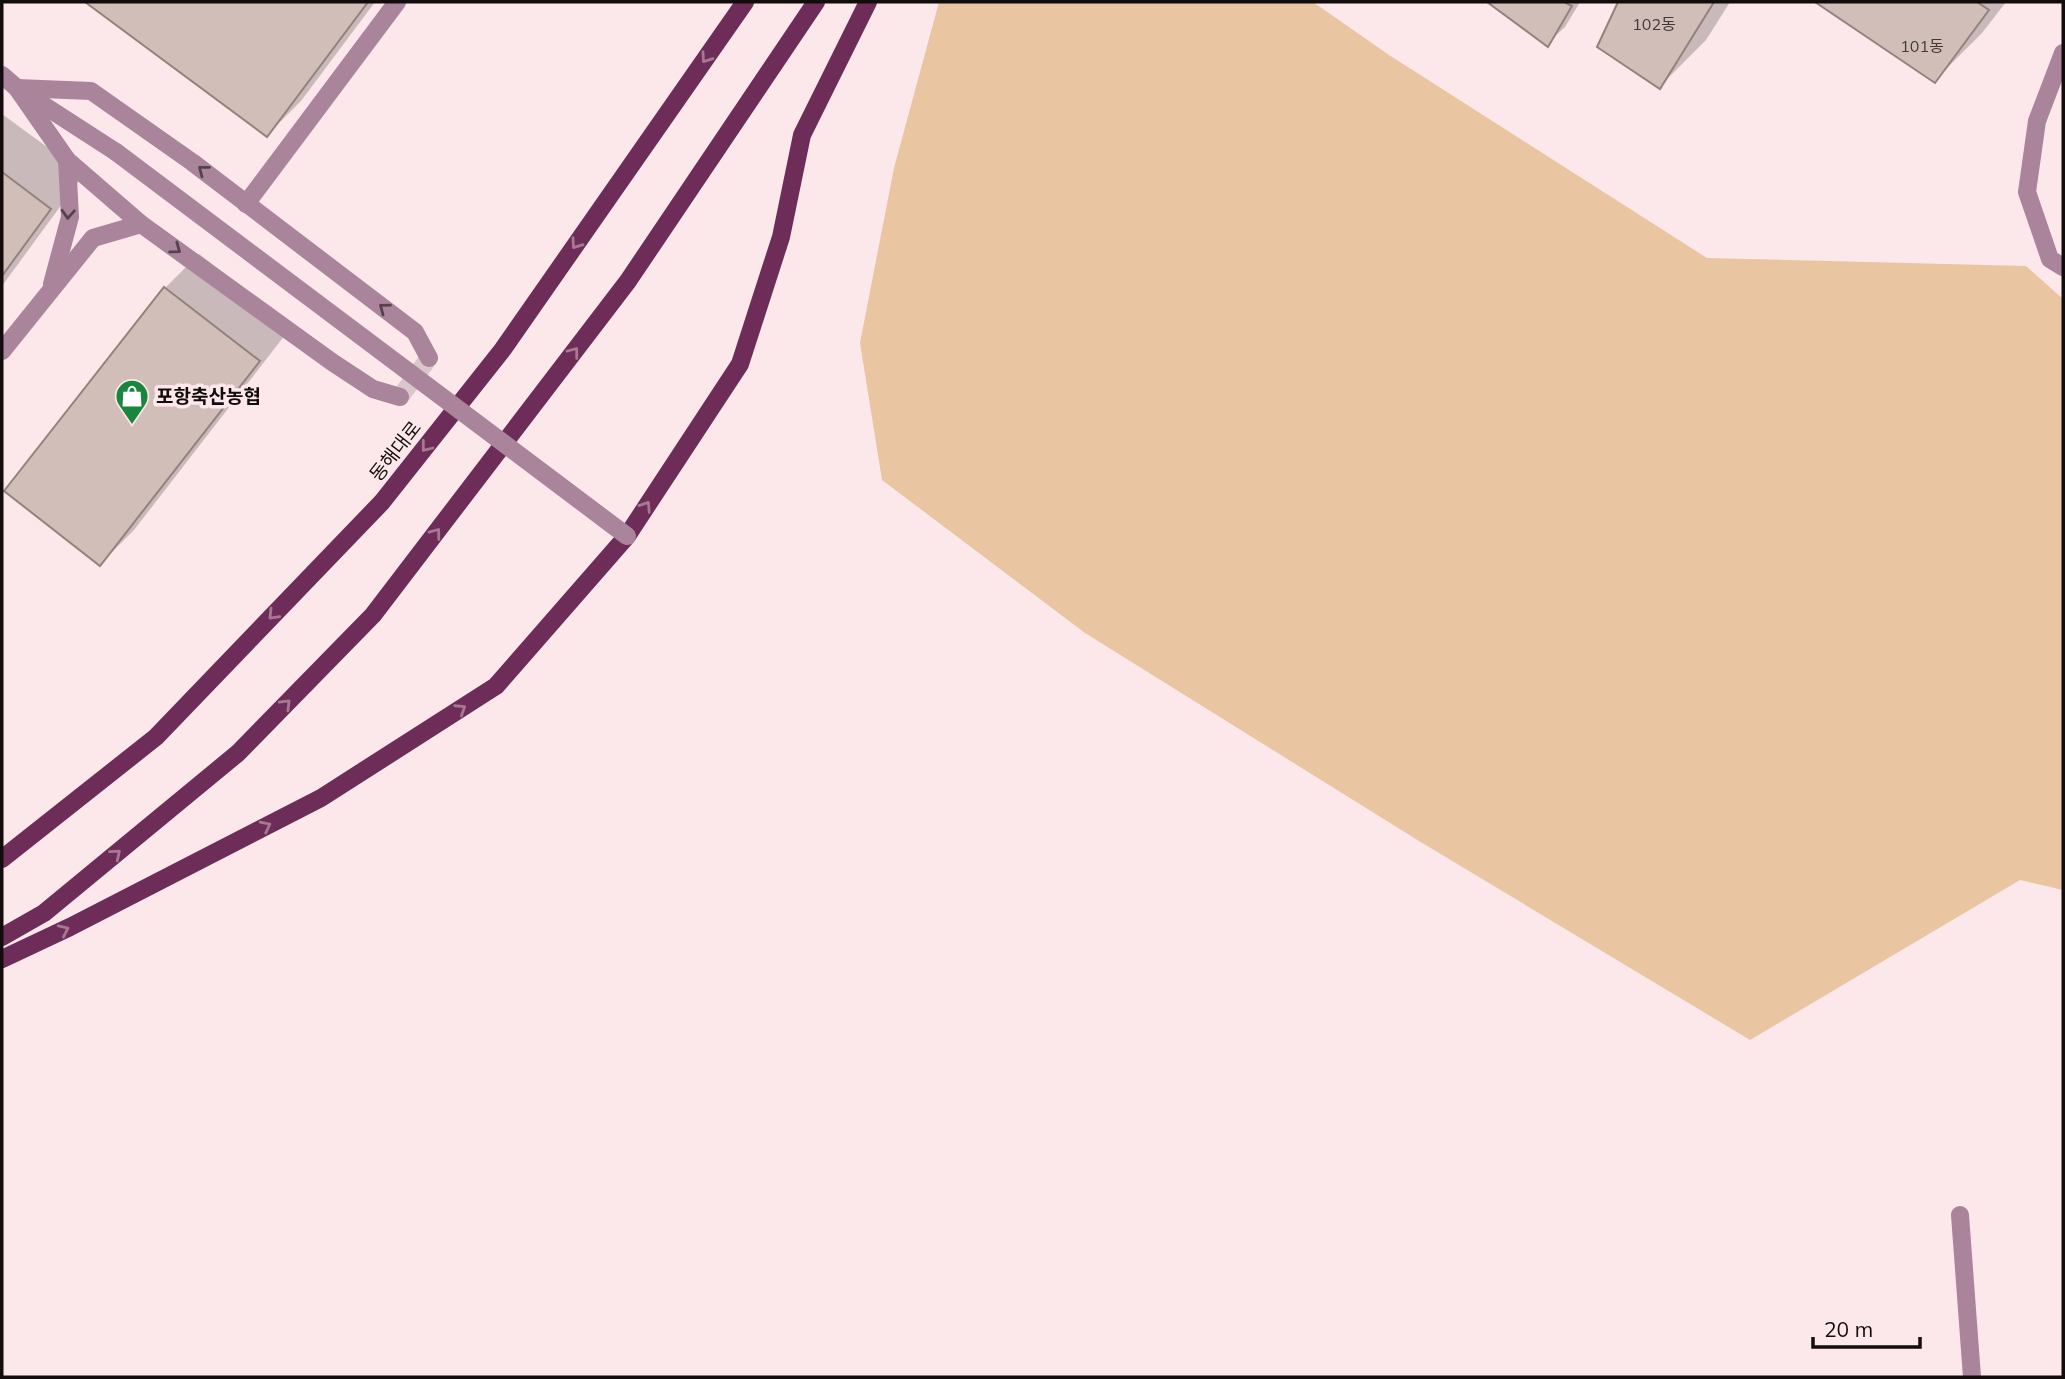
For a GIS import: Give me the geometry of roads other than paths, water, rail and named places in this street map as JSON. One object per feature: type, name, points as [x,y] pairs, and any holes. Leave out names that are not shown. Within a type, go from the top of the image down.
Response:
[{"type":"main road","name":"동해대로","points":[[2,859],[156,737],[382,502],[503,349],[745,2]]},
{"type":"main road","points":[[2,937],[44,913],[238,753],[373,615],[628,281],[816,2]]},
{"type":"main road","points":[[2,958],[70,927],[321,798],[496,686],[627,536],[740,364],[781,237],[802,135],[867,2]]},
{"type":"street","points":[[246,204],[397,2]]},
{"type":"street","points":[[2063,53],[2037,121],[2027,192],[2050,260],[2063,267]]},
{"type":"street","points":[[2,75],[17,88],[116,152],[627,536]]},
{"type":"street","points":[[17,88],[90,91],[192,162],[415,332],[429,358]]},
{"type":"street","points":[[17,88],[66,160],[141,224],[332,362],[373,389],[400,397]]},
{"type":"street","points":[[50,290],[70,217],[66,160]]},
{"type":"street","points":[[2,351],[93,238],[141,224]]},
{"type":"street","points":[[1960,1215],[1972,1377]]},
{"type":"tunnel","points":[[400,397],[429,358]]},
{"type":"place","name":"포항축산농협","points":[[132,426]]}]
